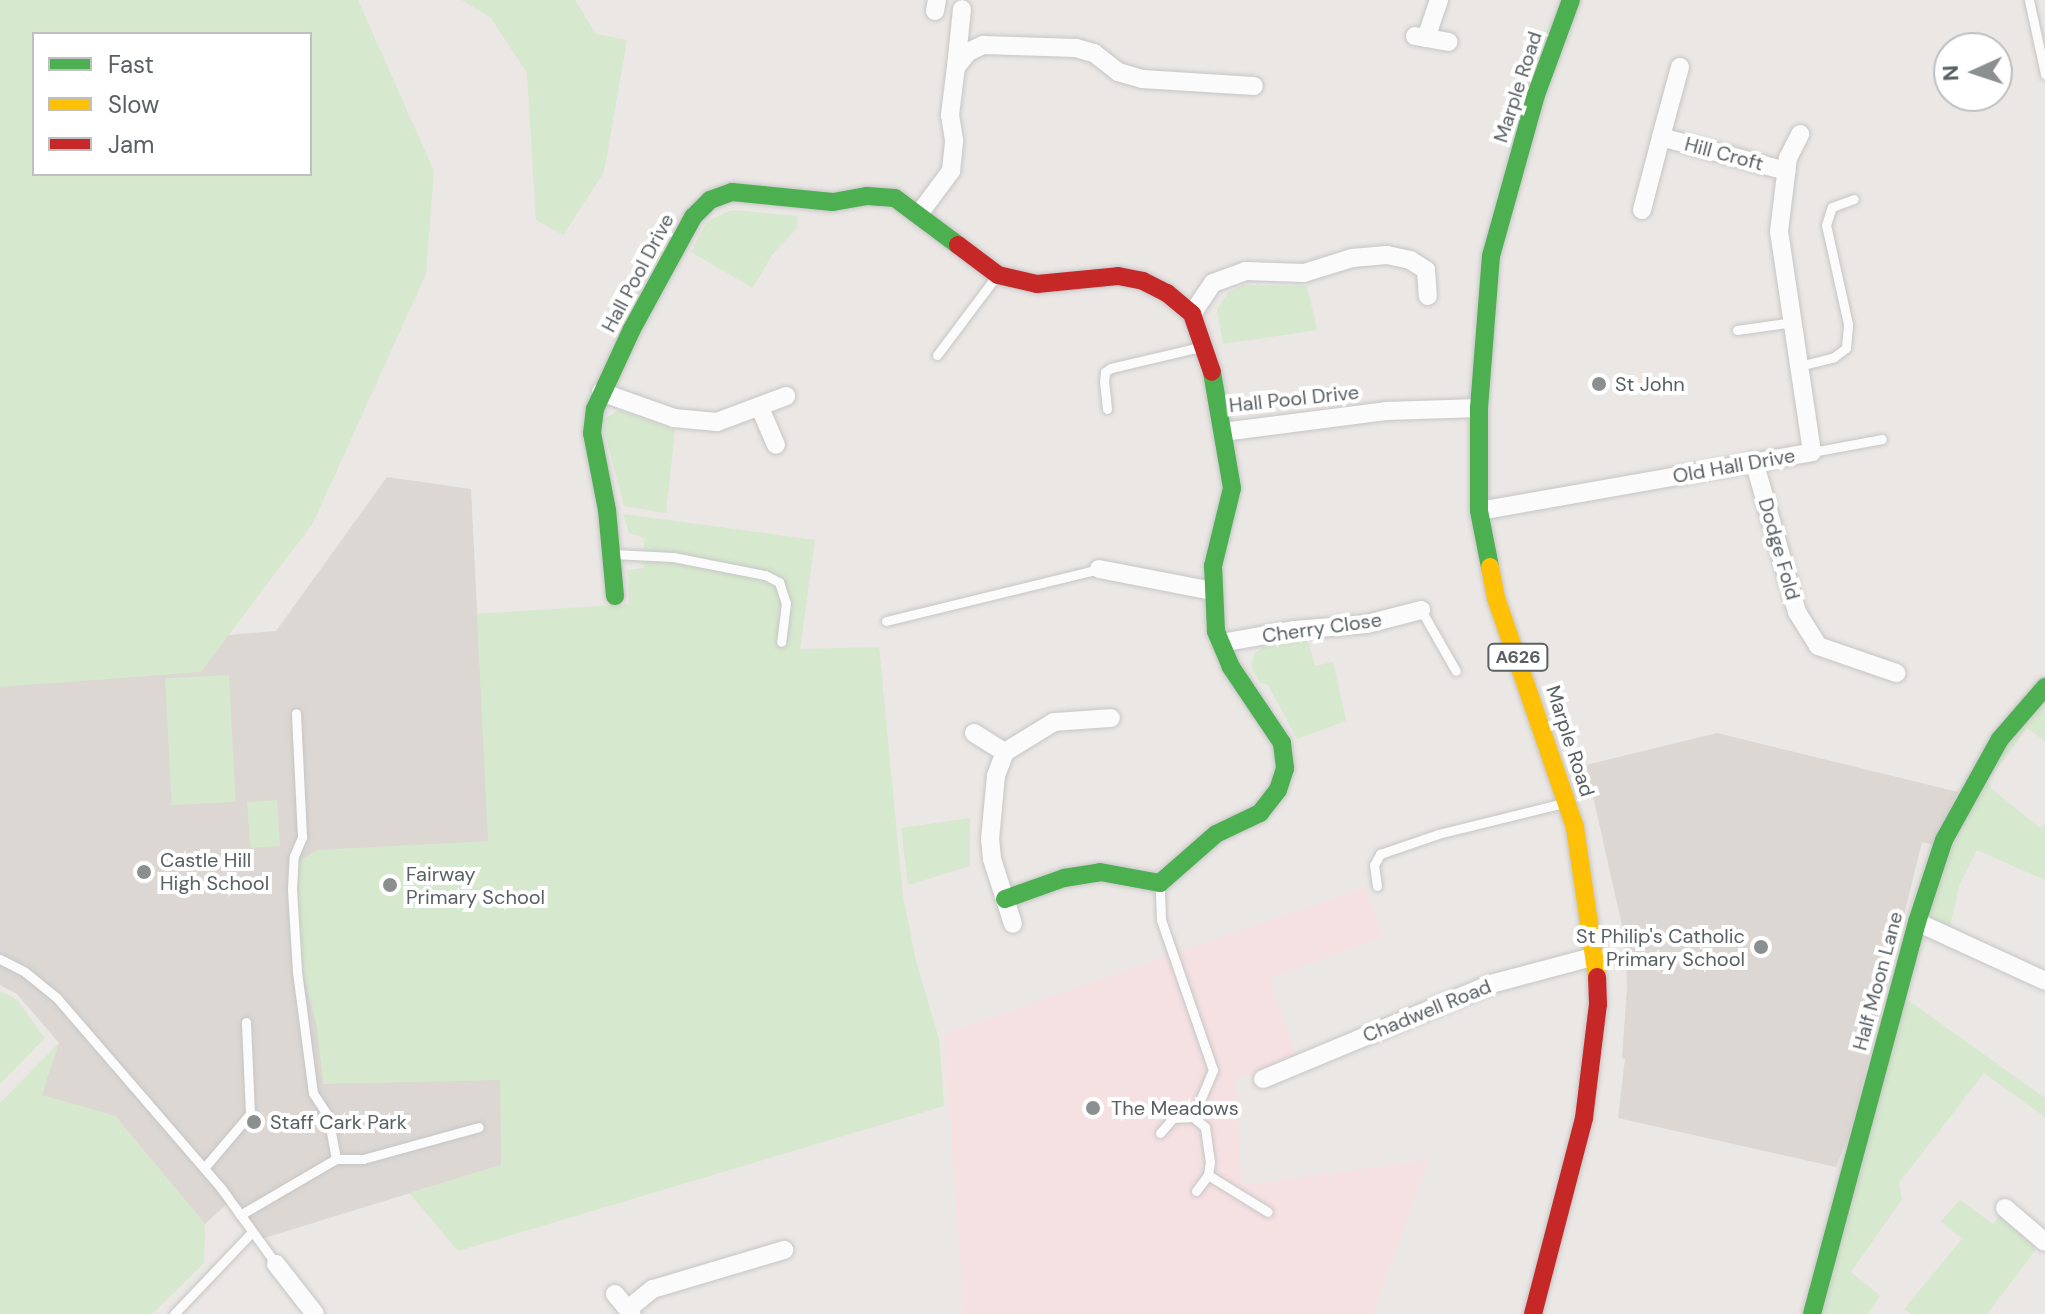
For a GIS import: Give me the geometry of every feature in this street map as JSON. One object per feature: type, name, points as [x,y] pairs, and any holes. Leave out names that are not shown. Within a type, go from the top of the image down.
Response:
[{"type":"street","points":[[1439,0],[1420,37],[1448,42]]},
{"type":"street","name":"Marple Road","points":[[1533,1314],[1584,1118],[1598,1004],[1596,956],[1575,828],[1496,598],[1479,511],[1479,408],[1491,256],[1536,95],[1571,0]]},
{"type":"street","points":[[919,214],[951,171],[954,140],[950,115],[962,9]]},
{"type":"street","points":[[956,67],[968,52],[983,45],[1076,48],[1094,53],[1118,72],[1142,79],[1254,86]]},
{"type":"street","name":"Hill Croft","points":[[1642,210],[1680,67]]},
{"type":"street","name":"Old Hall Drive","points":[[1479,511],[1812,452],[1779,231],[1788,158],[1800,134]]},
{"type":"street","name":"Hill Croft","points":[[1661,137],[1786,171]]},
{"type":"street","name":"Hall Pool Drive","points":[[615,596],[613,554],[592,433],[601,392],[693,217],[710,200],[732,192],[833,202],[867,196],[895,198],[998,275],[1037,284],[1118,276],[1143,281],[1167,293],[1192,314],[1213,376],[1223,432],[1386,411],[1479,408]]},
{"type":"street","points":[[1192,314],[1213,283],[1246,271],[1304,273],[1352,258],[1387,255],[1410,260],[1426,270],[1428,296]]},
{"type":"street","points":[[601,392],[674,418],[717,422],[786,396]]},
{"type":"street","points":[[760,408],[776,445]]},
{"type":"street","points":[[1005,899],[1064,878],[1100,872],[1160,883],[1216,834],[1260,813],[1278,790],[1285,768],[1282,743],[1231,667],[1216,631],[1213,566],[1232,488],[1223,432]]},
{"type":"street","name":"Dodge Fold","points":[[1754,461],[1797,612],[1818,646],[1896,673]]},
{"type":"street","points":[[1099,569],[1212,591]]},
{"type":"street","name":"Cherry Close","points":[[1221,643],[1295,630],[1367,624],[1421,610]]},
{"type":"street","name":"Half Moon Lane","points":[[1812,1314],[1917,922],[1944,840],[1982,766],[2015,718],[2045,687]]},
{"type":"street","points":[[1013,924],[992,859],[990,839],[996,776],[1005,752],[1054,722],[1111,718]]},
{"type":"street","points":[[974,733],[1005,752]]},
{"type":"street","points":[[1917,922],[2045,981]]},
{"type":"street","name":"Chadwell Road","points":[[1263,1079],[1491,984],[1596,956]]},
{"type":"street","points":[[2005,1208],[2045,1242]]},
{"type":"street","points":[[615,1294],[630,1312],[653,1289],[756,1251],[784,1250]]},
{"type":"street","points":[[276,1264],[315,1314]]},
{"type":"lane","points":[[2029,0],[2045,74]]},
{"type":"lane","points":[[1799,366],[1834,357],[1846,348],[1848,324],[1826,225],[1832,207],[1854,199]]},
{"type":"lane","points":[[937,355],[998,275]]},
{"type":"lane","points":[[1737,330],[1793,322]]},
{"type":"lane","points":[[1107,409],[1104,382],[1105,372],[1111,368],[1203,347]]},
{"type":"lane","points":[[1812,452],[1882,439]]},
{"type":"lane","points":[[613,554],[685,559],[765,575],[779,582],[786,603],[781,642]]},
{"type":"lane","points":[[886,621],[1099,569]]},
{"type":"lane","points":[[1421,610],[1456,671]]},
{"type":"lane","points":[[296,713],[302,837],[294,856],[292,889],[297,971],[313,1093],[328,1116],[336,1159]]},
{"type":"lane","points":[[1377,886],[1374,865],[1380,854],[1438,834],[1566,802]]},
{"type":"lane","points":[[1160,883],[1161,920],[1213,1070],[1193,1117]]},
{"type":"lane","points":[[0,959],[25,972],[57,998],[204,1168],[276,1264]]},
{"type":"lane","points":[[204,1168],[250,1114],[246,1022]]},
{"type":"lane","points":[[1160,1133],[1173,1118],[1193,1117],[1205,1127],[1210,1162],[1208,1175],[1196,1191]]},
{"type":"lane","points":[[240,1215],[336,1159],[363,1159],[479,1127]]},
{"type":"lane","points":[[1208,1175],[1268,1212]]},
{"type":"lane","points":[[174,1314],[252,1232]]},
{"type":"shaded area","points":[[387,477],[471,489],[504,1154],[501,1165],[258,1240],[230,1201],[205,1224],[115,1116],[41,1095],[59,1043],[17,994],[0,985],[0,654],[276,631]]},
{"type":"shaded area","name":"St Philip's Catholic Primary School","points":[[1717,733],[1958,792],[1934,845],[1922,842],[1851,1130],[1836,1167],[1618,1118],[1625,1059],[1622,1058],[1627,987],[1625,939],[1586,765]]},
{"type":"shaded area","name":"The Meadows","points":[[1365,887],[1383,937],[1269,978],[1296,1054],[1236,1080],[1241,1185],[1429,1160],[1373,1314],[964,1314],[944,1034]]},
{"type":"green space","points":[[0,0],[358,0],[434,171],[426,274],[313,523],[201,672],[0,687]]},
{"type":"green space","points":[[462,0],[575,0],[596,34],[627,40],[604,172],[563,235],[536,220],[527,73],[491,18]]},
{"type":"green space","points":[[731,210],[798,216],[797,228],[772,255],[753,288],[691,252],[707,222]]},
{"type":"green space","points":[[1243,285],[1307,286],[1317,330],[1223,344],[1217,309],[1228,293]]},
{"type":"green space","points":[[619,410],[675,430],[666,513],[624,506],[604,429],[606,418]]},
{"type":"green space","points":[[623,514],[815,540],[800,649],[879,647],[903,896],[916,961],[939,1039],[944,1106],[458,1251],[409,1193],[501,1165],[500,1080],[323,1084],[317,1027],[302,968],[296,873],[302,859],[318,850],[488,841],[477,614],[629,604],[628,570],[644,568],[644,538],[629,533]]},
{"type":"green space","points":[[1308,640],[1315,666],[1333,662],[1346,721],[1297,739],[1268,685],[1259,682],[1251,666],[1254,654],[1263,647]]},
{"type":"green space","points":[[229,675],[236,802],[172,805],[165,678]]},
{"type":"green space","points":[[2045,687],[2045,741],[2027,728],[1988,781],[1992,789],[2040,828],[2045,824],[2045,880],[1977,850],[1960,883],[1948,936],[1917,922],[1946,836]]},
{"type":"green space","points":[[277,800],[280,846],[250,848],[247,802]]},
{"type":"green space","points":[[970,818],[970,866],[908,885],[901,828]]},
{"type":"green space","points":[[0,991],[16,999],[45,1038],[0,1084]]},
{"type":"green space","points":[[1898,993],[2045,1098],[2045,1117],[1984,1073],[1899,1183],[1902,1199],[1851,1272],[1880,1296],[1868,1314],[1812,1314]]},
{"type":"green space","points":[[59,1043],[42,1095],[115,1116],[205,1224],[204,1263],[152,1314],[0,1314],[0,1103]]},
{"type":"green space","points":[[1960,1200],[1993,1224],[2005,1208],[2043,1240],[1987,1314],[1911,1314],[1904,1309],[1962,1239],[1941,1221]]},
{"type":"traffic: fast","points":[[1490,567],[1479,511],[1479,408],[1491,256],[1536,95],[1571,0]]},
{"type":"traffic: fast","points":[[615,596],[607,510],[592,433],[595,409],[632,329],[693,217],[710,200],[732,192],[833,202],[867,196],[895,198],[958,245]]},
{"type":"traffic: fast","points":[[1005,899],[1064,878],[1100,872],[1160,883],[1216,834],[1260,813],[1278,790],[1285,768],[1282,743],[1231,667],[1216,631],[1213,566],[1232,488],[1212,372]]},
{"type":"traffic: fast","points":[[1812,1314],[1917,922],[1944,840],[2000,739],[2045,687]]},
{"type":"traffic: slow","points":[[1490,567],[1496,598],[1575,828],[1597,977]]},
{"type":"traffic: jam","points":[[958,245],[998,275],[1037,284],[1118,276],[1143,281],[1167,293],[1192,314],[1212,372]]},
{"type":"traffic: jam","points":[[1533,1314],[1584,1118],[1598,1004],[1597,977]]},
{"type":"place","name":"St John","points":[[1599,384]]},
{"type":"place","name":"Castle Hill High School","points":[[144,872]]},
{"type":"place","name":"Fairway Primary School","points":[[390,885]]},
{"type":"place","name":"St Philip's Catholic Primary School","points":[[1761,947]]},
{"type":"place","name":"The Meadows","points":[[1093,1108]]},
{"type":"place","name":"Staff Cark Park","points":[[254,1122]]}]
